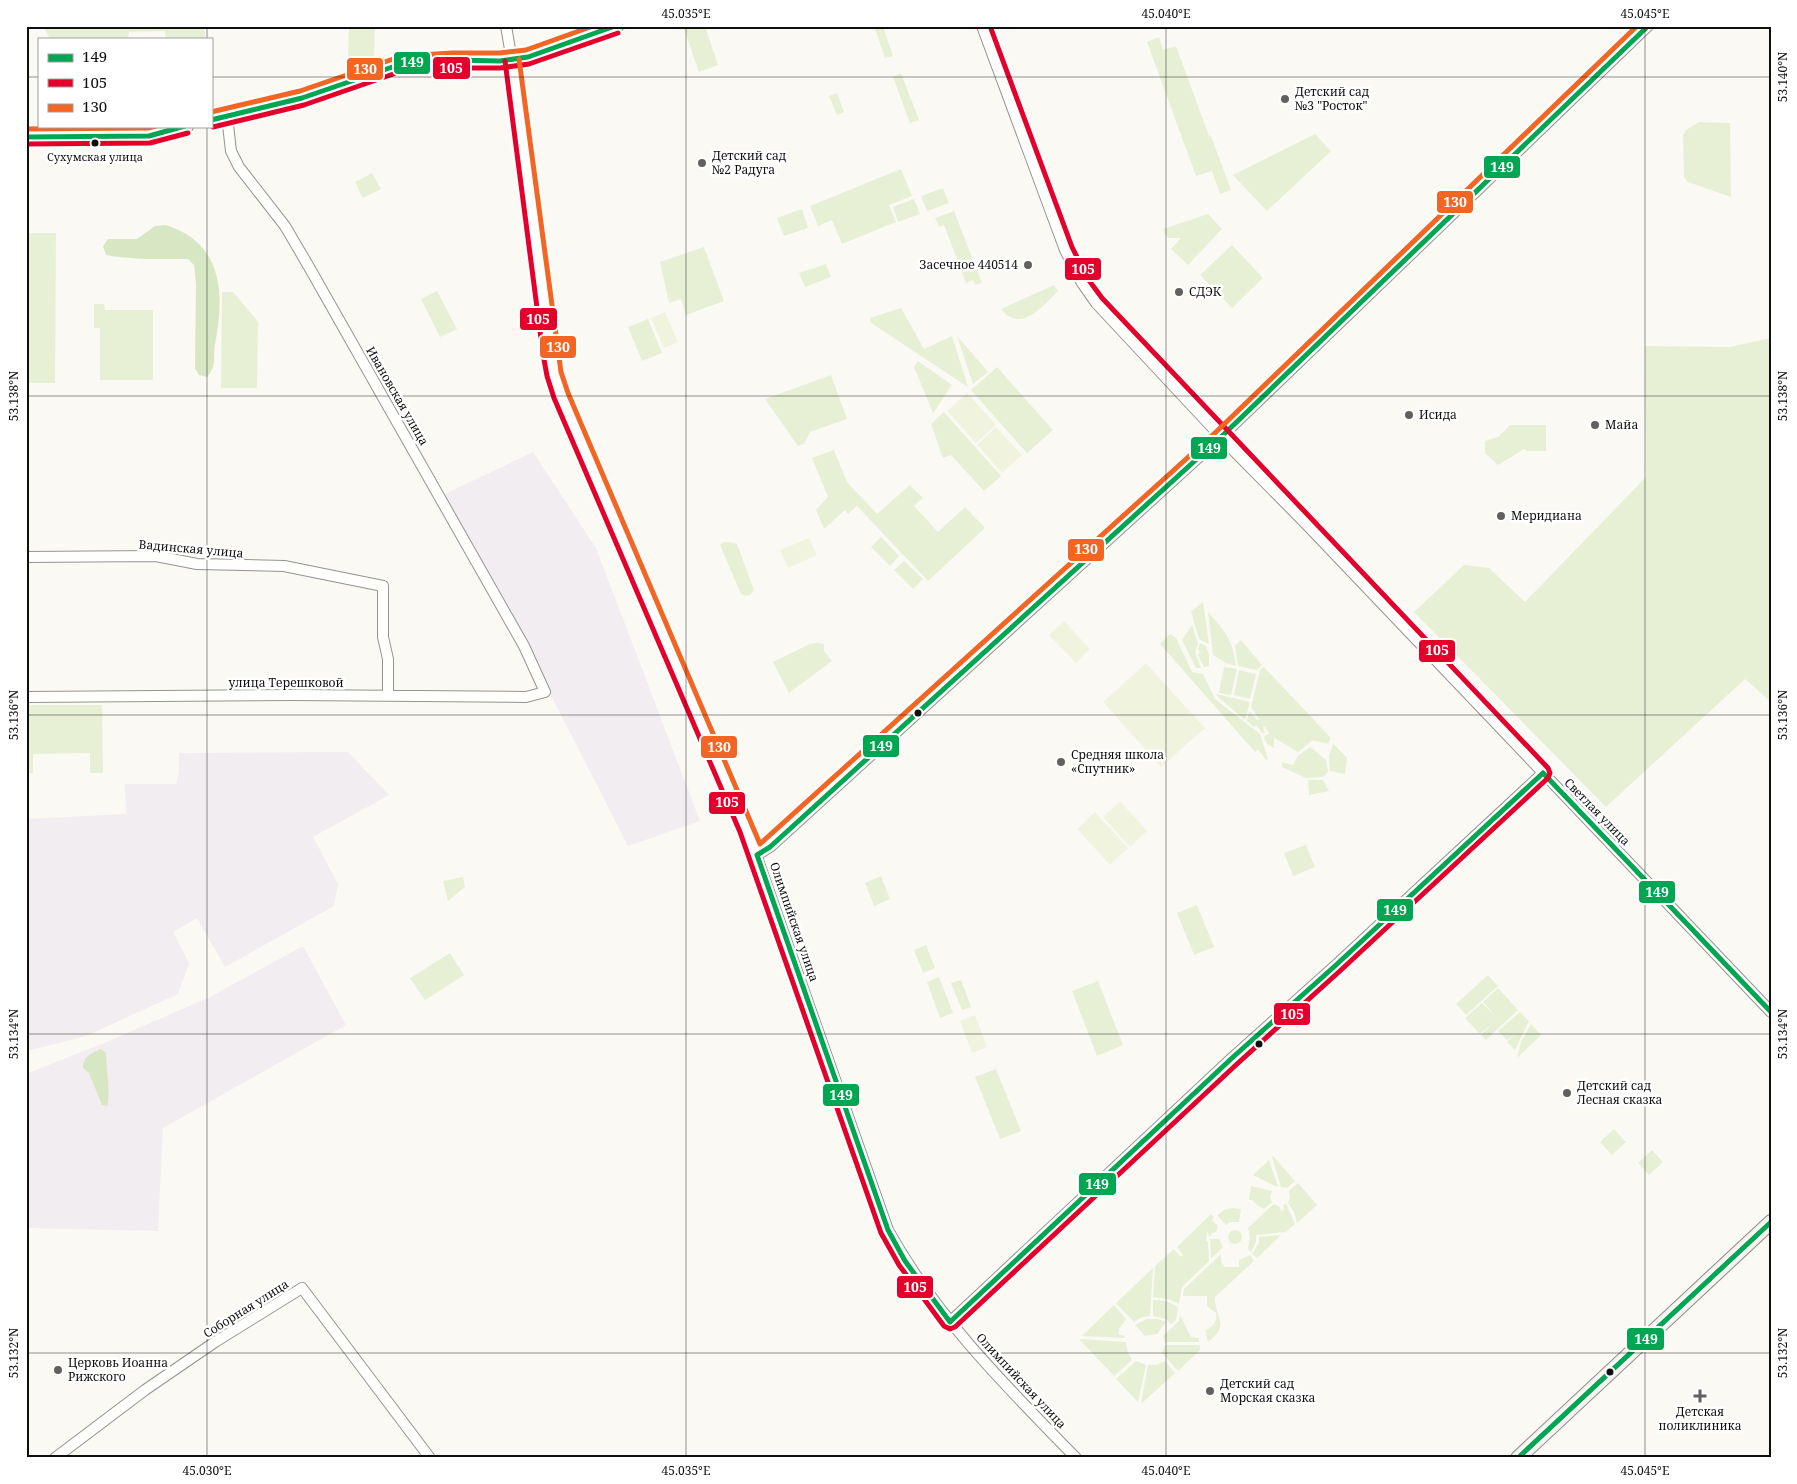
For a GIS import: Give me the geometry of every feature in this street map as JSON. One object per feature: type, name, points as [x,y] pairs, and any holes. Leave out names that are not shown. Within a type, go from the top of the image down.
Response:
[{"type":"main road","points":[[212,120],[302,98],[404,63],[427,60],[512,60],[538,54],[616,26]]},
{"type":"main road","points":[[26,137],[137,136],[167,132],[180,128]]},
{"type":"main road","points":[[1518,1458],[1771,1222]]},
{"type":"street","name":"Олимпийская улица","points":[[506,26],[554,374],[565,405],[757,855],[888,1230],[906,1261],[950,1322],[996,1376],[1076,1458]]},
{"type":"street","name":"Светлая улица","points":[[982,26],[1065,250],[1074,270],[1096,303],[1221,437],[1771,1012]]},
{"type":"street","points":[[757,855],[770,847],[1221,437],[1648,26]]},
{"type":"street","name":"Ивановская улица","points":[[227,116],[231,151],[239,167],[285,226],[353,342],[524,646],[545,692]]},
{"type":"street","name":"Вадинская улица","points":[[26,556],[156,556],[197,564],[284,566],[383,586],[383,637],[388,659],[388,695]]},
{"type":"street","name":"улица Терешковой","points":[[26,698],[388,695],[526,697],[545,692]]},
{"type":"street","points":[[950,1322],[1226,1064],[1543,773]]},
{"type":"street","name":"Соборная улица","points":[[55,1458],[145,1390],[215,1342],[302,1288],[430,1458]]},
{"type":"shaded area","points":[[533,452],[596,548],[700,821],[628,846],[533,660],[443,495]]},
{"type":"shaded area","points":[[348,752],[389,795],[313,837],[338,884],[334,906],[225,967],[197,918],[173,932],[189,963],[178,994],[86,1036],[26,1051],[26,819],[126,814],[125,784],[176,784],[179,772],[179,753]]},
{"type":"shaded area","points":[[303,946],[346,1025],[163,1128],[158,1231],[26,1228],[26,1072],[31,1072],[104,1043],[210,997]]},
{"type":"green space","points":[[198,26],[205,31],[205,38],[166,38],[165,31],[129,32],[128,38],[49,38],[44,28]]},
{"type":"green space","points":[[349,26],[375,26],[374,57],[348,60]]},
{"type":"green space","points":[[683,26],[705,26],[718,65],[699,72]]},
{"type":"green space","points":[[874,26],[883,26],[893,56],[885,58]]},
{"type":"green space","points":[[1159,37],[1163,50],[1176,46],[1231,190],[1220,194],[1212,171],[1196,176],[1147,42]]},
{"type":"green space","points":[[901,73],[919,120],[910,123],[893,77]]},
{"type":"green space","points":[[837,93],[844,112],[837,115],[829,96]]},
{"type":"green space","points":[[1699,122],[1730,123],[1731,197],[1688,182],[1684,177],[1683,135],[1686,130]]},
{"type":"green space","points":[[1315,134],[1331,151],[1267,211],[1233,175]]},
{"type":"green space","points":[[901,169],[912,196],[889,205],[896,222],[842,244],[832,220],[818,226],[810,206]]},
{"type":"green space","points":[[372,173],[381,189],[363,198],[355,182]]},
{"type":"green space","points":[[943,188],[949,203],[927,211],[921,196]]},
{"type":"green space","points":[[914,199],[920,214],[898,222],[893,207]]},
{"type":"green space","points":[[802,209],[808,228],[784,236],[777,218]]},
{"type":"green space","points":[[954,211],[982,283],[975,285],[973,280],[966,283],[944,225],[939,227],[935,218]]},
{"type":"green space","points":[[1208,214],[1222,229],[1188,265],[1171,249],[1181,238],[1168,238],[1163,229]]},
{"type":"green space","points":[[166,225],[185,233],[199,244],[209,257],[216,272],[220,307],[213,365],[207,377],[199,375],[195,368],[196,284],[194,265],[188,259],[136,258],[106,255],[103,246],[108,239],[137,239],[155,226]]},
{"type":"green space","points":[[26,233],[56,233],[55,383],[26,383]]},
{"type":"green space","points":[[1232,245],[1263,278],[1232,308],[1200,275]]},
{"type":"green space","points":[[704,247],[724,301],[686,315],[681,299],[669,303],[660,262]]},
{"type":"green space","points":[[826,264],[831,277],[805,287],[799,273]]},
{"type":"green space","points":[[1054,285],[1058,291],[1046,304],[1031,315],[1016,319],[1001,309]]},
{"type":"green space","points":[[437,291],[457,329],[440,337],[421,299]]},
{"type":"green space","points":[[222,292],[233,292],[258,322],[257,388],[221,388]]},
{"type":"green space","points":[[94,304],[104,304],[105,310],[153,310],[153,380],[100,380],[100,328],[94,328]]},
{"type":"green space","points":[[901,308],[924,349],[952,336],[968,387],[871,323],[870,318]]},
{"type":"green space","points":[[665,312],[678,342],[664,348],[651,318]]},
{"type":"green space","points":[[648,319],[662,353],[642,361],[628,327]]},
{"type":"green space","points":[[957,336],[988,372],[973,384]]},
{"type":"green space","points":[[1771,338],[1771,702],[1745,679],[1606,807],[1414,612],[1464,565],[1489,568],[1525,602],[1646,477],[1645,346],[1730,347]]},
{"type":"green space","points":[[918,361],[952,385],[933,413],[914,367]]},
{"type":"green space","points":[[997,367],[1053,430],[1027,453],[971,390]]},
{"type":"green space","points":[[831,375],[847,419],[810,432],[804,444],[798,446],[765,399]]},
{"type":"green space","points":[[967,393],[996,425],[976,443],[947,411]]},
{"type":"green space","points":[[944,412],[1001,476],[984,491],[951,455],[943,458],[931,424]]},
{"type":"green space","points":[[1510,425],[1546,425],[1546,451],[1528,452],[1524,449],[1498,465],[1485,453],[1485,441],[1498,437]]},
{"type":"green space","points":[[996,427],[1022,455],[1002,473],[977,445]]},
{"type":"green space","points":[[834,450],[847,482],[877,514],[910,485],[923,498],[914,506],[938,532],[965,507],[985,528],[928,581],[857,506],[848,514],[845,510],[824,529],[816,510],[828,497],[812,458]]},
{"type":"green space","points":[[881,537],[899,556],[890,566],[871,547]]},
{"type":"green space","points":[[809,538],[817,555],[788,568],[780,550]]},
{"type":"green space","points":[[724,542],[737,544],[754,590],[750,595],[745,596],[741,594],[720,545]]},
{"type":"green space","points":[[904,561],[923,579],[913,589],[894,570]]},
{"type":"green space","points":[[1203,602],[1209,644],[1199,639],[1191,612]]},
{"type":"green space","points":[[1208,612],[1227,636],[1233,649],[1236,666],[1226,663],[1213,655]]},
{"type":"green space","points":[[1064,621],[1090,649],[1076,663],[1049,635]]},
{"type":"green space","points":[[1192,625],[1198,644],[1195,652],[1201,668],[1196,668],[1182,640]]},
{"type":"green space","points":[[1170,634],[1176,638],[1192,672],[1203,674],[1215,699],[1260,734],[1268,759],[1266,760],[1258,749],[1255,752],[1160,644]]},
{"type":"green space","points":[[1241,640],[1262,665],[1257,670],[1238,666],[1235,646]]},
{"type":"green space","points":[[1200,643],[1206,646],[1209,655],[1209,666],[1204,667],[1198,655]]},
{"type":"green space","points":[[810,644],[824,644],[824,651],[832,661],[789,693],[773,662]]},
{"type":"green space","points":[[1146,663],[1205,728],[1161,767],[1103,702]]},
{"type":"green space","points":[[1224,667],[1237,669],[1231,695],[1219,693]]},
{"type":"green space","points":[[1264,667],[1331,738],[1328,744],[1313,740],[1298,752],[1274,738],[1274,748],[1267,744],[1264,738],[1269,734],[1265,727],[1263,727],[1265,733],[1262,733],[1256,725],[1254,727],[1247,721],[1249,711],[1257,720],[1259,719],[1251,707],[1260,670]]},
{"type":"green space","points":[[1239,670],[1256,674],[1250,699],[1234,695]]},
{"type":"green space","points":[[1216,694],[1250,702],[1245,720],[1218,697]]},
{"type":"green space","points":[[26,705],[102,705],[103,773],[90,773],[90,753],[33,754],[33,773],[26,773]]},
{"type":"green space","points":[[1333,743],[1347,758],[1345,774],[1330,771],[1329,756]]},
{"type":"green space","points":[[1310,747],[1326,760],[1328,772],[1323,777],[1306,778],[1282,767],[1282,762],[1293,765],[1298,756]]},
{"type":"green space","points":[[1308,780],[1323,780],[1329,791],[1309,795]]},
{"type":"green space","points":[[1120,801],[1147,831],[1130,847],[1103,817]]},
{"type":"green space","points":[[1095,812],[1128,848],[1110,865],[1077,829]]},
{"type":"green space","points":[[1306,845],[1315,867],[1293,876],[1284,853]]},
{"type":"green space","points":[[881,876],[890,899],[874,906],[865,883]]},
{"type":"green space","points":[[463,877],[465,887],[448,901],[443,881]]},
{"type":"green space","points":[[1197,905],[1214,947],[1194,955],[1177,913]]},
{"type":"green space","points":[[926,945],[935,968],[923,973],[914,950]]},
{"type":"green space","points":[[450,953],[464,975],[425,1000],[410,978]]},
{"type":"green space","points":[[1488,975],[1498,986],[1466,1015],[1456,1004]]},
{"type":"green space","points":[[939,977],[953,1013],[940,1018],[927,982]]},
{"type":"green space","points":[[961,980],[971,1007],[962,1010],[951,983]]},
{"type":"green space","points":[[1098,981],[1123,1045],[1097,1056],[1072,991]]},
{"type":"green space","points":[[1498,988],[1518,1010],[1486,1040],[1481,1035],[1493,1023],[1480,1034],[1465,1018],[1482,1003],[1498,1019],[1483,1002]]},
{"type":"green space","points":[[1520,1012],[1529,1021],[1515,1050],[1507,1042],[1515,1034],[1507,1040],[1498,1031]]},
{"type":"green space","points":[[975,1015],[987,1047],[972,1053],[960,1021]]},
{"type":"green space","points":[[1531,1024],[1541,1035],[1517,1058],[1521,1042]]},
{"type":"green space","points":[[101,1049],[106,1053],[107,1106],[102,1105],[89,1073],[83,1068],[86,1058]]},
{"type":"green space","points":[[996,1069],[1021,1131],[1000,1139],[975,1077]]},
{"type":"green space","points":[[1614,1129],[1626,1142],[1612,1155],[1600,1142]]},
{"type":"green space","points":[[1652,1150],[1663,1162],[1649,1175],[1638,1163]]},
{"type":"green space","points":[[1273,1156],[1295,1181],[1287,1188],[1281,1187]]},
{"type":"green space","points":[[1269,1160],[1278,1186],[1277,1187],[1253,1175]]},
{"type":"green space","points":[[1298,1183],[1317,1205],[1297,1223],[1294,1212],[1288,1203],[1290,1198],[1289,1191]]},
{"type":"green space","points":[[1251,1186],[1272,1191],[1270,1197],[1272,1202],[1264,1209],[1252,1200],[1249,1200]]},
{"type":"green space","points":[[1274,1204],[1280,1207],[1281,1211],[1284,1210],[1283,1205],[1286,1204],[1295,1224],[1286,1232],[1256,1235],[1256,1242],[1251,1252],[1248,1249],[1250,1238],[1248,1228]]},
{"type":"green space","points":[[1232,1208],[1241,1209],[1239,1222],[1230,1222],[1226,1225],[1217,1215],[1224,1210]]},
{"type":"green space","points":[[1211,1214],[1214,1217],[1212,1220],[1218,1226],[1216,1232],[1212,1233],[1211,1236],[1209,1236],[1207,1231],[1206,1241],[1208,1242],[1209,1261],[1182,1287],[1179,1304],[1168,1299],[1153,1297],[1155,1266],[1174,1249],[1181,1257],[1183,1255],[1177,1247]]},
{"type":"green space","points":[[1232,1230],[1238,1230],[1242,1237],[1238,1244],[1232,1244],[1228,1240],[1228,1234]]},
{"type":"green space","points":[[1281,1235],[1257,1258],[1252,1254],[1259,1243],[1259,1237]]},
{"type":"green space","points":[[1210,1239],[1219,1239],[1223,1247],[1211,1259]]},
{"type":"green space","points":[[1221,1254],[1221,1262],[1225,1267],[1239,1267],[1239,1260],[1250,1255],[1254,1261],[1215,1297],[1220,1325],[1216,1335],[1209,1341],[1207,1340],[1206,1330],[1215,1323],[1216,1313],[1207,1306],[1207,1296],[1183,1296],[1184,1289]]},
{"type":"green space","points":[[1153,1268],[1150,1316],[1142,1317],[1134,1322],[1116,1303]]},
{"type":"green space","points":[[1153,1300],[1166,1301],[1178,1307],[1176,1320],[1171,1324],[1166,1319],[1153,1316]]},
{"type":"green space","points":[[1114,1305],[1126,1319],[1118,1334],[1125,1336],[1124,1338],[1082,1336]]},
{"type":"green space","points":[[1180,1315],[1191,1337],[1199,1338],[1199,1342],[1165,1342],[1163,1336],[1179,1321]]},
{"type":"green space","points":[[1147,1319],[1158,1319],[1166,1322],[1157,1334],[1145,1336],[1135,1325]]},
{"type":"green space","points":[[1079,1339],[1126,1342],[1128,1353],[1132,1360],[1114,1376]]},
{"type":"green space","points":[[1165,1345],[1200,1345],[1200,1350],[1178,1371],[1162,1353]]},
{"type":"green space","points":[[1136,1361],[1146,1365],[1138,1402],[1116,1379]]},
{"type":"green space","points":[[1165,1361],[1175,1373],[1141,1404],[1148,1365],[1156,1365]]},
{"type":"transit line","name":"130","points":[[212,112],[300,91],[402,56],[500,53],[526,50],[593,26]]},
{"type":"transit line","name":"149","points":[[212,120],[302,98],[404,63],[453,60],[500,61],[528,57],[615,26]]},
{"type":"transit line","name":"105","points":[[505,61],[543,354],[554,398],[740,832],[881,1233],[899,1265],[944,1326],[950,1329],[955,1327],[1237,1064],[1341,970],[1548,778],[1550,773],[1548,768],[1102,298],[1088,279],[1072,247],[990,26]]},
{"type":"transit line","name":"130","points":[[519,59],[561,372],[568,393],[760,844],[1216,432],[1637,26]]},
{"type":"transit line","name":"149","points":[[757,855],[770,847],[1221,437],[1648,26]]},
{"type":"transit line","name":"105","points":[[213,127],[304,105],[405,70],[500,68],[529,64],[618,33]]},
{"type":"transit line","name":"130","points":[[26,129],[148,128]]},
{"type":"transit line","name":"149","points":[[26,137],[149,136],[178,128]]},
{"type":"transit line","name":"105","points":[[26,144],[150,143],[188,133]]},
{"type":"transit line","name":"149","points":[[1543,773],[1771,1012]]},
{"type":"transit line","name":"149","points":[[950,1322],[1232,1058],[1336,965],[1543,773]]},
{"type":"transit line","name":"149","points":[[757,855],[888,1230],[905,1261],[950,1322]]},
{"type":"transit line","name":"149","points":[[1520,1456],[1771,1222]]},
{"type":"place","name":"Детский сад №3 \"Росток\"","points":[[1285,99]]},
{"type":"place","name":"Сухумская улица","points":[[95,143]]},
{"type":"place","name":"Детский сад №2 Радуга","points":[[702,163]]},
{"type":"place","name":"Засечное 440514","points":[[1028,265]]},
{"type":"place","name":"СДЭК","points":[[1179,292]]},
{"type":"place","name":"Исида","points":[[1409,415]]},
{"type":"place","name":"Майа","points":[[1595,425]]},
{"type":"place","name":"Меридиана","points":[[1501,516]]},
{"type":"place","name":"Средняя школа «Спутник»","points":[[1061,762]]},
{"type":"place","name":"Детский сад Лесная сказка","points":[[1567,1093]]},
{"type":"place","name":"Церковь Иоанна Рижского","points":[[58,1370]]},
{"type":"place","name":"Детский сад Морская сказка","points":[[1210,1391]]},
{"type":"place","name":"Детская поликлиника","points":[[1700,1396]]}]
